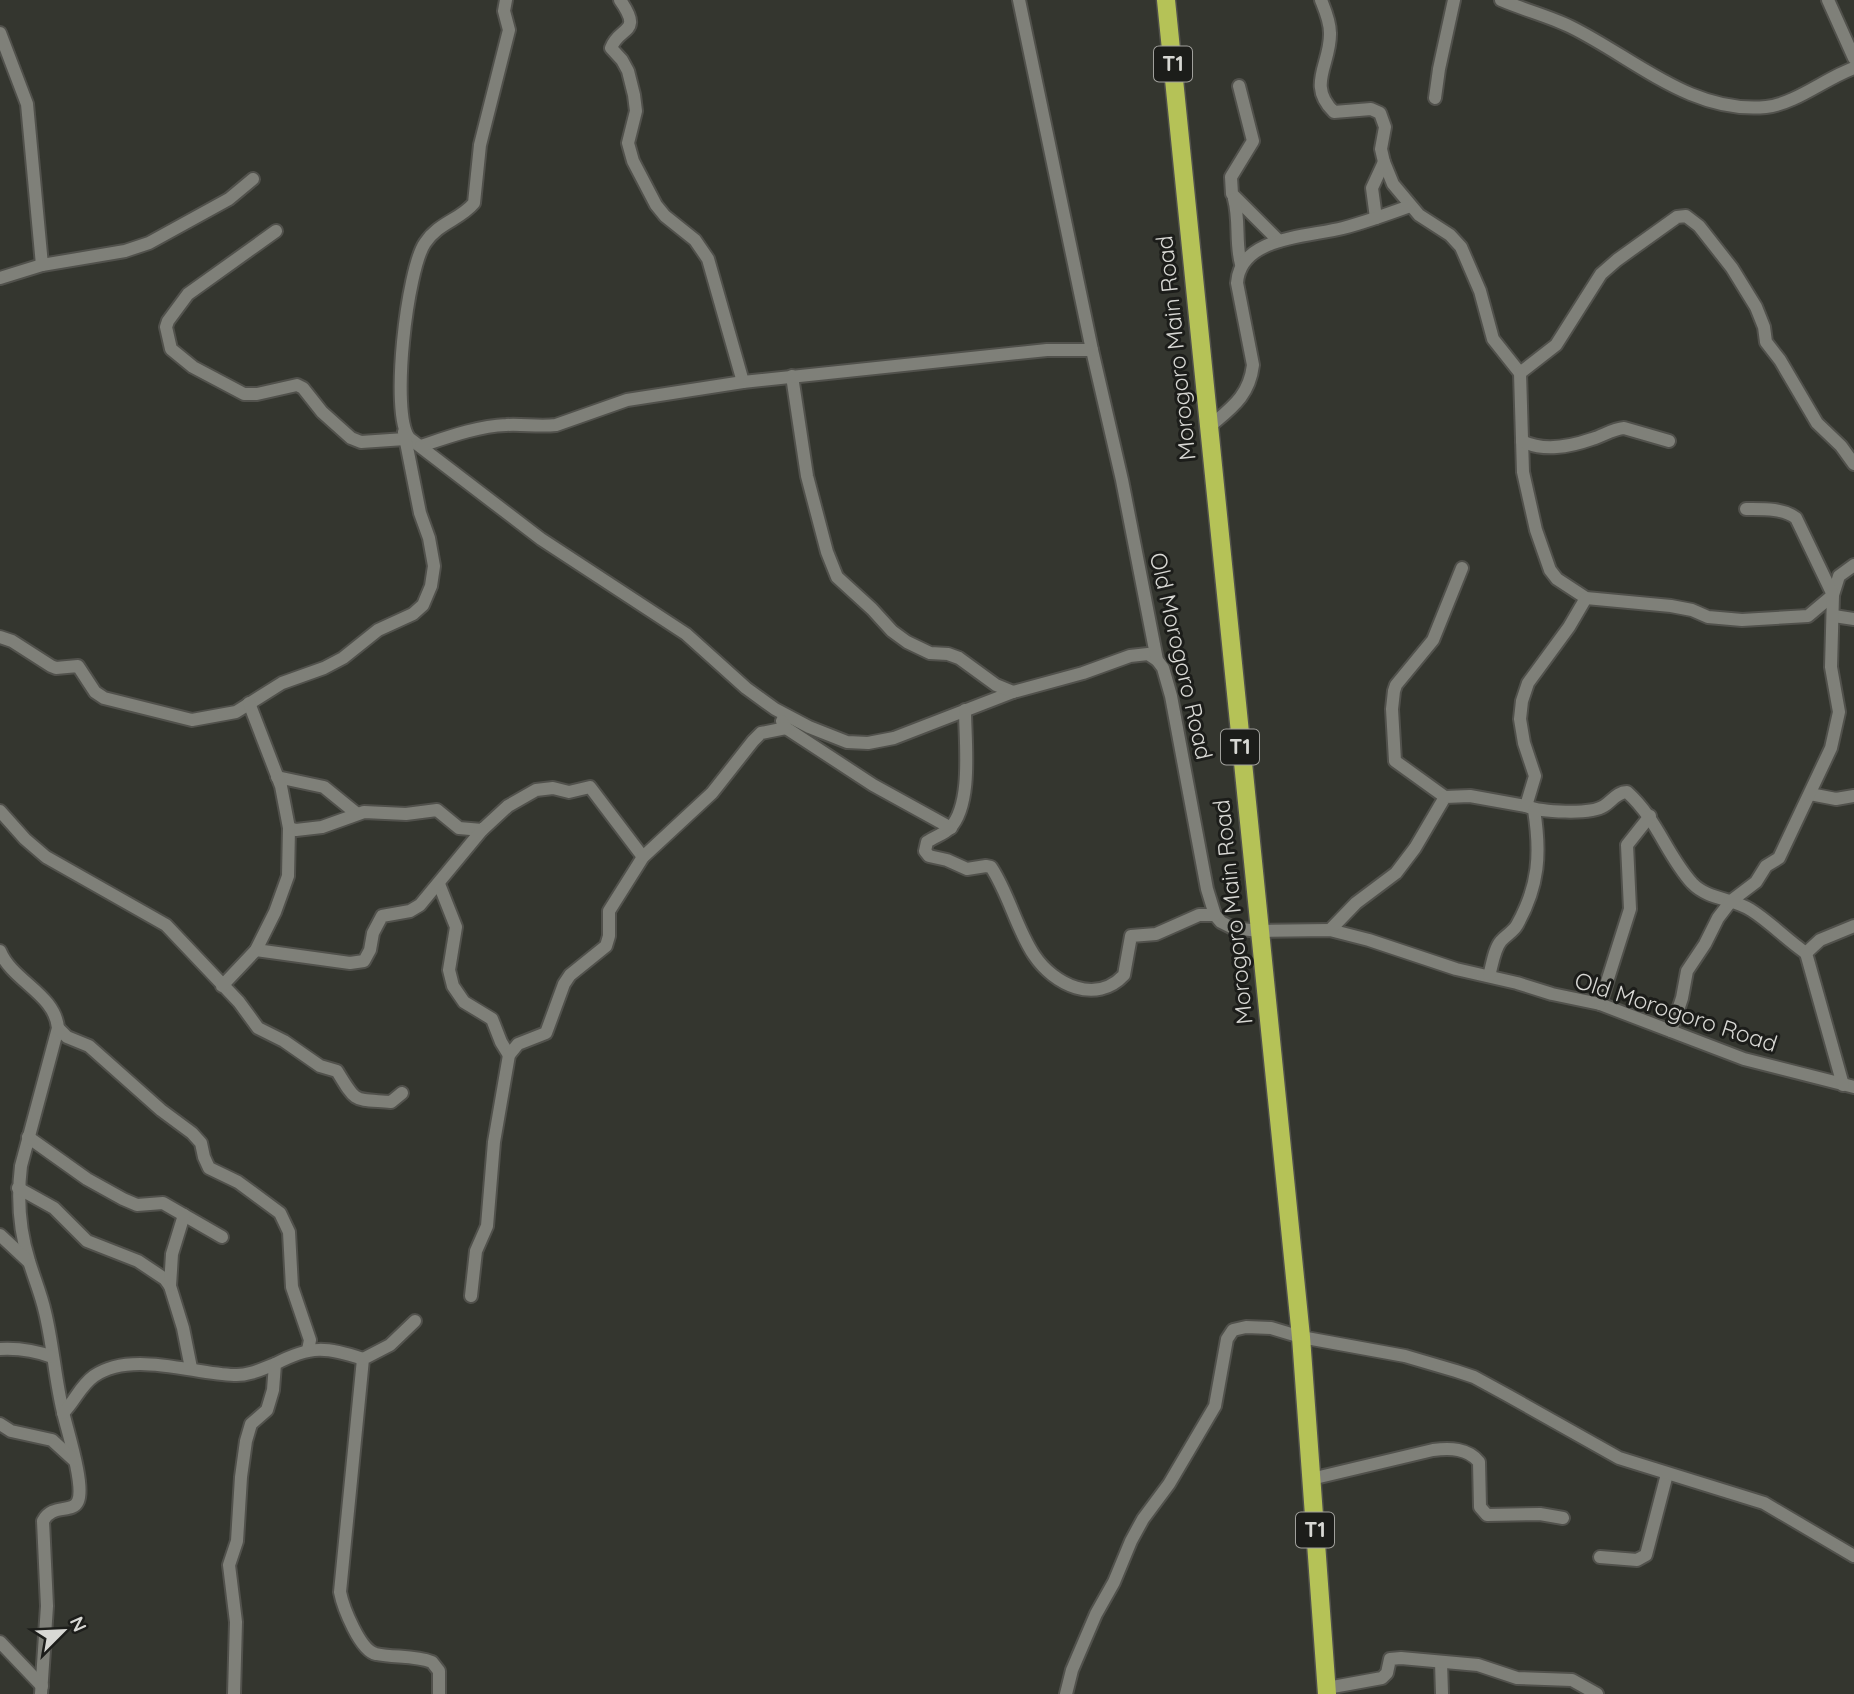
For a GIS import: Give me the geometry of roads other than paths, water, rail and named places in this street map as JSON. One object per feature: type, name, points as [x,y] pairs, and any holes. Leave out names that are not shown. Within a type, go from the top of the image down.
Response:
[{"type":"highway","name":"Morogoro Main Road","points":[[1166,0],[1301,1337],[1327,1691]]},
{"type":"street","points":[[0,637],[12,640],[56,668],[78,666],[96,692],[108,700],[192,720],[236,712],[282,683],[324,668],[342,658],[378,631],[406,619],[423,605],[431,586],[434,566],[401,420],[401,354],[422,247],[433,233],[468,210],[474,203],[480,145],[509,30],[506,0]]},
{"type":"street","points":[[620,0],[630,22],[628,30],[614,41],[611,48],[622,60],[634,95],[636,111],[628,143],[633,161],[656,205],[665,216],[695,240],[708,259],[743,382]]},
{"type":"street","name":"Old Morogoro Road","points":[[1019,0],[1122,480],[1157,660],[1163,668],[1171,696],[1207,889],[1221,922],[1233,928],[1259,931],[1330,930],[1369,940],[1456,969],[1600,1004],[1744,1059],[1849,1086]]},
{"type":"street","points":[[1321,0],[1330,32],[1318,86],[1328,105],[1334,112],[1371,109],[1380,113],[1385,127],[1381,149],[1393,184],[1419,215],[1450,235],[1461,247],[1480,291],[1493,339],[1520,373],[1523,472],[1536,530],[1550,570],[1558,579],[1586,598],[1671,606],[1708,617],[1742,621],[1808,616],[1833,595]]},
{"type":"street","points":[[1435,98],[1454,0]]},
{"type":"street","points":[[1501,0],[1569,26],[1681,92],[1722,104],[1759,107],[1777,104],[1854,68]]},
{"type":"street","points":[[1828,0],[1854,58]]},
{"type":"street","points":[[0,33],[27,104],[42,265]]},
{"type":"street","points":[[1239,86],[1253,141],[1231,177],[1230,186],[1238,214],[1238,254],[1241,264]]},
{"type":"street","points":[[1377,218],[1372,188],[1384,162]]},
{"type":"street","points":[[0,278],[42,265],[125,251],[149,243],[229,198],[253,179]]},
{"type":"street","points":[[1234,199],[1278,240]]},
{"type":"street","points":[[1208,428],[1246,392],[1251,379],[1253,365],[1237,283],[1241,264],[1258,250],[1278,240],[1324,233],[1410,206]]},
{"type":"street","points":[[1520,373],[1556,345],[1601,274],[1677,216],[1686,216],[1699,226],[1732,268],[1756,307],[1769,347],[1780,359],[1817,423],[1841,446],[1854,464]]},
{"type":"street","points":[[276,232],[188,294],[166,327],[171,349],[193,367],[244,394],[257,394],[297,385],[351,438],[361,442],[405,435],[541,539],[686,634],[746,688],[775,709],[828,735],[860,744],[878,742],[1013,692],[1083,673],[1130,656],[1148,654],[1157,660]]},
{"type":"street","points":[[421,446],[457,434],[504,425],[556,425],[627,400],[743,382],[1047,350],[1092,350]]},
{"type":"street","points":[[792,376],[807,475],[836,577],[906,642],[930,653],[959,658],[996,685],[1013,692]]},
{"type":"street","points":[[1522,441],[1543,449],[1593,439],[1624,428],[1669,442]]},
{"type":"street","points":[[1746,509],[1770,509],[1796,518],[1833,595]]},
{"type":"street","points":[[1671,1031],[1682,998],[1687,971],[1731,901],[1750,888],[1766,866],[1777,861],[1830,748],[1839,712],[1831,667],[1833,595],[1839,576],[1854,565]]},
{"type":"street","points":[[1462,568],[1433,640],[1396,685],[1392,701],[1395,761],[1445,797],[1470,796],[1552,812],[1599,809],[1624,791],[1650,816],[1693,884],[1707,894],[1750,909],[1806,953],[1849,1086]]},
{"type":"street","points":[[1489,976],[1500,942],[1517,924],[1530,897],[1538,869],[1537,832],[1530,808],[1535,776],[1520,719],[1524,693],[1586,598]]},
{"type":"street","points":[[1834,616],[1854,619]]},
{"type":"street","points":[[222,986],[256,950],[275,912],[288,876],[289,828],[277,777],[249,704]]},
{"type":"street","points":[[775,709],[786,728],[873,785],[951,828]]},
{"type":"street","points":[[965,710],[964,792],[959,814],[951,828],[927,842],[924,848],[926,854],[967,869],[991,867],[1037,958],[1060,980],[1084,991],[1107,988],[1125,975],[1131,936],[1156,934],[1199,915],[1216,915]]},
{"type":"street","points":[[471,1296],[476,1251],[487,1227],[494,1142],[509,1055],[519,1044],[546,1033],[564,984],[570,975],[606,946],[610,936],[609,911],[643,858],[712,793],[761,733],[786,728]]},
{"type":"street","points":[[277,777],[324,787],[356,813]]},
{"type":"street","points":[[256,950],[351,963],[364,961],[382,916],[415,909],[439,884],[482,830],[508,806],[536,790],[553,788],[569,792],[590,787],[643,858]]},
{"type":"street","points":[[1810,794],[1836,799],[1854,796]]},
{"type":"street","points":[[1330,930],[1356,903],[1396,873],[1415,848],[1445,797]]},
{"type":"street","points":[[289,828],[296,830],[322,827],[356,813],[406,814],[437,810],[459,828],[482,830]]},
{"type":"street","points":[[0,811],[25,839],[58,865],[166,925],[239,1002],[258,1028],[284,1041],[320,1066],[337,1071],[352,1096],[391,1102],[402,1093]]},
{"type":"street","points":[[1600,1004],[1630,909],[1628,845],[1650,816]]},
{"type":"street","points":[[439,884],[456,927],[449,970],[453,986],[464,1002],[494,1022],[509,1055]]},
{"type":"street","points":[[1806,953],[1827,937],[1854,926]]},
{"type":"street","points":[[0,951],[5,961],[55,1013],[58,1028],[20,1166],[18,1188],[21,1228],[46,1312],[52,1357],[75,1461],[78,1502],[74,1506],[50,1511],[44,1518],[42,1528],[47,1606],[41,1690]]},
{"type":"street","points":[[58,1028],[67,1037],[89,1046],[161,1110],[192,1133],[201,1143],[209,1168],[239,1182],[280,1213],[289,1232],[292,1286],[310,1340],[308,1350]]},
{"type":"street","points":[[28,1137],[69,1167],[123,1199],[137,1205],[163,1203],[222,1237]]},
{"type":"street","points":[[18,1188],[54,1208],[87,1241],[138,1261],[158,1272],[170,1286]]},
{"type":"street","points":[[184,1215],[172,1254],[170,1286],[191,1368]]},
{"type":"street","points":[[0,1235],[29,1262]]},
{"type":"street","points":[[63,1413],[80,1387],[104,1370],[144,1365],[191,1368],[232,1376],[246,1375],[308,1350],[338,1350],[363,1359],[390,1345],[415,1321]]},
{"type":"street","points":[[1066,1694],[1072,1670],[1090,1635],[1096,1614],[1114,1582],[1130,1541],[1169,1484],[1216,1406],[1227,1339],[1233,1330],[1246,1327],[1271,1328],[1301,1337],[1405,1356],[1475,1377],[1619,1458],[1764,1503],[1854,1556]]},
{"type":"street","points":[[0,1349],[35,1350],[52,1357]]},
{"type":"street","points":[[363,1359],[341,1599],[366,1649],[375,1654],[401,1655],[432,1662],[439,1671],[439,1694]]},
{"type":"street","points":[[234,1694],[236,1622],[229,1565],[237,1541],[240,1477],[246,1441],[251,1424],[267,1410],[273,1390],[275,1364]]},
{"type":"street","points":[[0,1424],[10,1431],[52,1440],[75,1461]]},
{"type":"street","points":[[1311,1479],[1433,1450],[1451,1449],[1465,1452],[1479,1462],[1480,1507],[1487,1515],[1540,1514],[1563,1518]]},
{"type":"street","points":[[1600,1557],[1637,1560],[1646,1555],[1667,1474]]},
{"type":"street","points":[[0,1642],[41,1690]]},
{"type":"street","points":[[1327,1691],[1382,1678],[1387,1673],[1392,1658],[1478,1665],[1517,1678],[1573,1680],[1597,1694]]},
{"type":"street","points":[[1441,1662],[1442,1694]]}]
